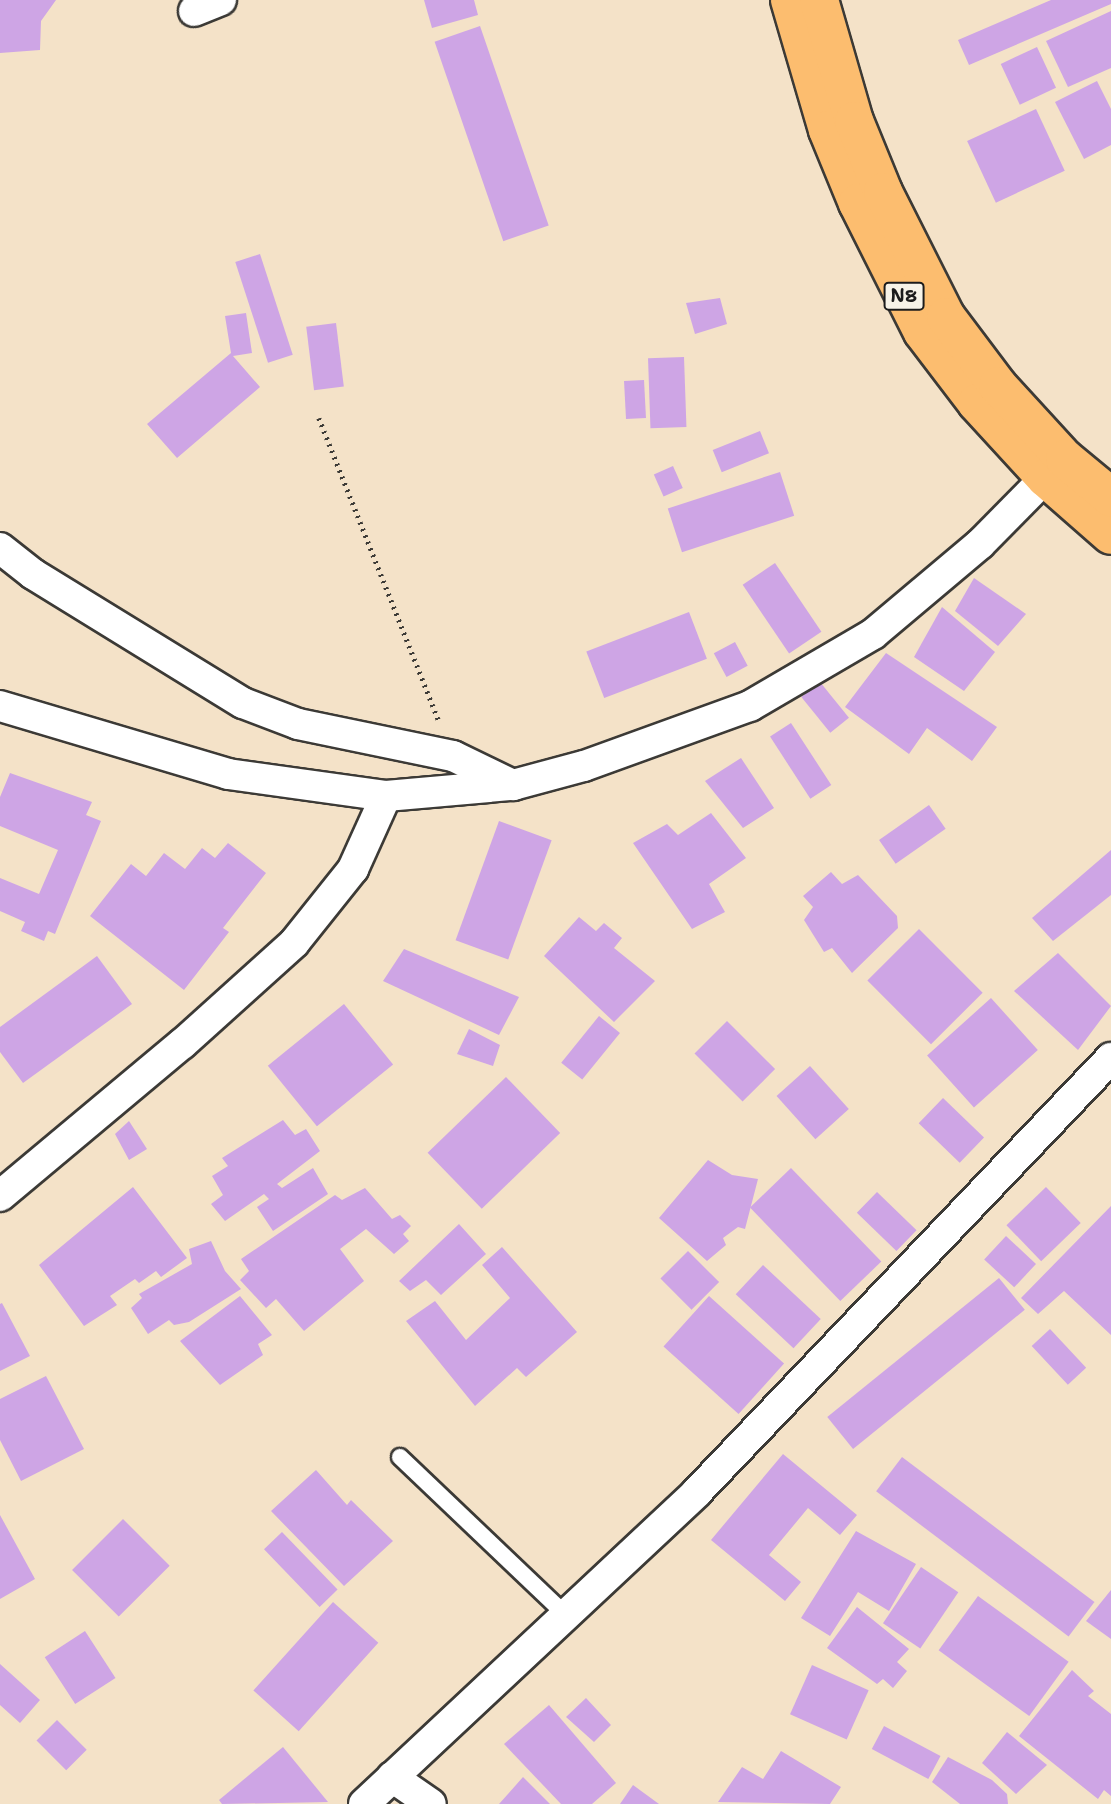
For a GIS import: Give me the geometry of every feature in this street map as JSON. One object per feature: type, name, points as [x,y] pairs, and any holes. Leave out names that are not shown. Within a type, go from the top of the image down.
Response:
[{"type":"highway","name":"N8","points":[[790,0],[828,130],[917,321],[977,403],[1055,468],[1111,497]]},
{"type":"highway","name":"N8","points":[[819,0],[854,121],[883,192],[946,317],[1055,468],[1111,535]]},
{"type":"street","points":[[194,11],[221,0]]},
{"type":"street","points":[[0,706],[228,774],[386,796],[513,785],[584,766],[750,706],[873,634],[980,544],[1055,468]]},
{"type":"street","points":[[0,548],[33,574],[243,703],[298,724],[453,756],[513,785]]},
{"type":"street","points":[[0,1196],[182,1044],[295,943],[353,869],[386,796]]},
{"type":"street","points":[[364,1804],[697,1492],[1111,1058]]},
{"type":"street","points":[[392,1777],[430,1804]]},
{"type":"lane","points":[[400,1457],[566,1615]]},
{"type":"path","points":[[319,418],[453,756]]},
{"type":"building","points":[[0,0],[56,0],[41,21],[40,50],[0,53]]},
{"type":"building","points":[[424,0],[474,0],[478,15],[432,28]]},
{"type":"building","points":[[1051,0],[1111,0],[1111,4],[969,65],[958,40]]},
{"type":"building","points":[[1111,11],[1111,68],[1068,87],[1046,41]]},
{"type":"building","points":[[480,26],[549,226],[503,241],[435,42]]},
{"type":"building","points":[[1037,47],[1056,88],[1020,105],[1001,64]]},
{"type":"building","points":[[1097,81],[1111,109],[1111,145],[1084,159],[1055,102]]},
{"type":"building","points":[[1036,109],[1065,171],[996,203],[967,141]]},
{"type":"building","points":[[260,254],[293,355],[268,363],[235,262]]},
{"type":"building","points":[[720,298],[727,324],[695,334],[686,303]]},
{"type":"building","points":[[246,313],[252,353],[233,356],[260,387],[177,458],[147,424],[231,353],[225,316]]},
{"type":"building","points":[[336,323],[344,387],[314,390],[306,327]]},
{"type":"building","points":[[684,357],[686,427],[650,428],[648,358]]},
{"type":"building","points":[[644,380],[646,418],[626,419],[624,381]]},
{"type":"building","points":[[760,431],[769,453],[722,472],[713,450]]},
{"type":"building","points":[[673,466],[683,488],[664,496],[654,475]]},
{"type":"building","points":[[780,472],[794,516],[682,552],[668,508]]},
{"type":"building","points":[[775,563],[821,632],[789,654],[743,585]]},
{"type":"building","points":[[974,578],[1026,614],[998,646],[955,611]]},
{"type":"building","points":[[942,607],[995,652],[964,691],[914,657]]},
{"type":"building","points":[[689,612],[707,659],[604,698],[586,651]]},
{"type":"building","points":[[735,642],[748,666],[726,677],[714,653]]},
{"type":"building","points":[[886,653],[997,727],[972,761],[927,728],[909,754],[845,707]]},
{"type":"building","points":[[820,682],[849,718],[830,733],[801,697]]},
{"type":"building","points":[[791,723],[831,785],[810,799],[770,737]]},
{"type":"building","points":[[741,758],[774,808],[743,828],[705,781]]},
{"type":"building","points":[[10,773],[92,802],[86,815],[101,821],[55,934],[48,931],[44,941],[21,931],[25,922],[0,911],[0,878],[39,894],[58,850],[0,826],[0,797]]},
{"type":"building","points":[[929,805],[946,829],[896,864],[879,840]]},
{"type":"building","points":[[711,813],[746,858],[709,884],[725,912],[692,929],[633,843],[667,824],[678,835]]},
{"type":"building","points":[[499,821],[552,840],[508,959],[456,940]]},
{"type":"building","points":[[228,843],[266,873],[223,928],[229,932],[184,990],[90,916],[131,864],[146,876],[164,853],[185,869],[202,848],[215,858]]},
{"type":"building","points":[[1111,850],[1111,895],[1053,941],[1032,918]]},
{"type":"building","points":[[831,872],[842,884],[858,875],[897,916],[898,928],[852,973],[832,948],[824,952],[804,920],[813,907],[803,896]]},
{"type":"building","points":[[579,917],[596,931],[604,923],[622,938],[614,948],[655,981],[614,1022],[544,956]]},
{"type":"building","points":[[919,929],[983,993],[931,1044],[867,981]]},
{"type":"building","points":[[404,949],[519,997],[499,1035],[383,981]]},
{"type":"building","points":[[1058,953],[1111,1006],[1078,1050],[1014,991]]},
{"type":"building","points":[[97,956],[132,1004],[23,1083],[0,1052],[0,1027]]},
{"type":"building","points":[[991,998],[1038,1050],[974,1108],[927,1056]]},
{"type":"building","points":[[344,1004],[393,1065],[317,1126],[268,1066]]},
{"type":"building","points":[[599,1016],[620,1033],[582,1080],[561,1063]]},
{"type":"building","points":[[727,1021],[775,1069],[743,1102],[694,1054]]},
{"type":"building","points":[[469,1029],[500,1045],[493,1066],[457,1054]]},
{"type":"building","points":[[810,1066],[849,1109],[815,1139],[777,1096]]},
{"type":"building","points":[[506,1077],[560,1133],[482,1209],[428,1153]]},
{"type":"building","points":[[943,1098],[984,1138],[960,1163],[919,1123]]},
{"type":"building","points":[[283,1120],[295,1135],[306,1129],[320,1151],[277,1184],[282,1188],[313,1168],[328,1194],[273,1231],[257,1207],[269,1199],[264,1194],[225,1221],[211,1204],[223,1195],[212,1176],[228,1166],[222,1158]]},
{"type":"building","points":[[129,1121],[147,1149],[129,1160],[115,1134]]},
{"type":"building","points":[[708,1160],[732,1175],[758,1179],[745,1229],[738,1227],[723,1238],[726,1245],[707,1261],[659,1218]]},
{"type":"building","points":[[791,1168],[881,1262],[840,1301],[750,1208]]},
{"type":"building","points":[[133,1187],[187,1258],[161,1277],[156,1271],[139,1283],[135,1279],[110,1296],[117,1305],[84,1326],[39,1265]]},
{"type":"building","points":[[1046,1187],[1081,1223],[1041,1261],[1006,1225]]},
{"type":"building","points":[[365,1188],[392,1219],[400,1215],[411,1226],[403,1234],[409,1241],[394,1254],[366,1229],[340,1249],[364,1281],[304,1331],[276,1299],[266,1308],[240,1280],[249,1271],[241,1259],[335,1195],[342,1200]]},
{"type":"building","points":[[877,1192],[917,1230],[896,1251],[857,1213]]},
{"type":"building","points":[[1111,1206],[1111,1335],[1064,1291],[1038,1314],[1021,1298]]},
{"type":"building","points":[[459,1224],[486,1254],[441,1295],[426,1280],[410,1291],[399,1281]]},
{"type":"building","points":[[1006,1236],[1036,1264],[1014,1287],[984,1259]]},
{"type":"building","points":[[211,1241],[225,1271],[241,1289],[189,1322],[174,1325],[169,1320],[148,1334],[131,1308],[142,1298],[139,1294],[192,1264],[189,1249]]},
{"type":"building","points":[[502,1247],[577,1332],[526,1377],[517,1368],[475,1406],[406,1321],[435,1301],[466,1340],[510,1298],[482,1265]]},
{"type":"building","points":[[688,1251],[719,1282],[692,1310],[660,1279]]},
{"type":"building","points":[[763,1265],[821,1319],[793,1348],[736,1294]]},
{"type":"building","points":[[999,1278],[1025,1310],[853,1449],[827,1417]]},
{"type":"building","points":[[240,1296],[272,1335],[258,1344],[263,1355],[220,1385],[180,1341]]},
{"type":"building","points":[[709,1296],[784,1364],[739,1414],[663,1347]]},
{"type":"building","points":[[2,1303],[30,1356],[0,1371],[0,1304]]},
{"type":"building","points":[[1050,1329],[1086,1368],[1068,1385],[1032,1346]]},
{"type":"building","points":[[46,1376],[84,1449],[21,1481],[0,1440],[0,1399]]},
{"type":"building","points":[[783,1454],[857,1515],[840,1535],[808,1508],[769,1555],[801,1582],[785,1601],[711,1540]]},
{"type":"building","points":[[902,1457],[1094,1602],[1069,1636],[876,1491]]},
{"type":"building","points":[[316,1470],[347,1505],[351,1500],[393,1541],[344,1586],[271,1511]]},
{"type":"building","points":[[0,1515],[35,1579],[0,1599]]},
{"type":"building","points":[[123,1519],[170,1566],[119,1617],[72,1570]]},
{"type":"building","points":[[856,1531],[916,1564],[889,1611],[858,1592],[830,1636],[801,1618]]},
{"type":"building","points":[[282,1532],[338,1590],[320,1607],[264,1549]]},
{"type":"building","points":[[921,1567],[958,1592],[920,1649],[883,1623]]},
{"type":"building","points":[[1111,1590],[1111,1639],[1086,1621]]},
{"type":"building","points":[[978,1596],[1069,1662],[1029,1716],[939,1650]]},
{"type":"building","points":[[333,1602],[378,1643],[299,1731],[253,1690]]},
{"type":"building","points":[[857,1607],[909,1649],[897,1662],[907,1671],[893,1688],[883,1679],[877,1684],[827,1648]]},
{"type":"building","points":[[85,1631],[115,1678],[75,1704],[45,1657]]},
{"type":"building","points":[[0,1664],[40,1700],[20,1723],[0,1705]]},
{"type":"building","points":[[812,1665],[869,1690],[847,1740],[790,1714]]},
{"type":"building","points":[[1072,1670],[1094,1691],[1088,1696],[1111,1714],[1111,1796],[1104,1790],[1098,1799],[1019,1736]]},
{"type":"building","points":[[586,1698],[611,1725],[594,1742],[566,1717]]},
{"type":"building","points":[[549,1705],[616,1783],[592,1804],[561,1804],[504,1744]]},
{"type":"building","points":[[57,1720],[87,1750],[66,1770],[36,1741]]},
{"type":"building","points":[[884,1726],[941,1756],[928,1779],[872,1749]]},
{"type":"building","points":[[1007,1732],[1047,1765],[1016,1794],[982,1763]]},
{"type":"building","points":[[283,1747],[328,1802],[222,1804],[219,1800]]},
{"type":"building","points":[[781,1751],[841,1787],[830,1804],[718,1802],[742,1767],[763,1779]]},
{"type":"building","points":[[948,1757],[992,1780],[1007,1794],[1008,1804],[960,1804],[932,1782]]},
{"type":"building","points":[[523,1777],[550,1804],[499,1804]]},
{"type":"building","points":[[633,1785],[659,1804],[620,1804]]}]
